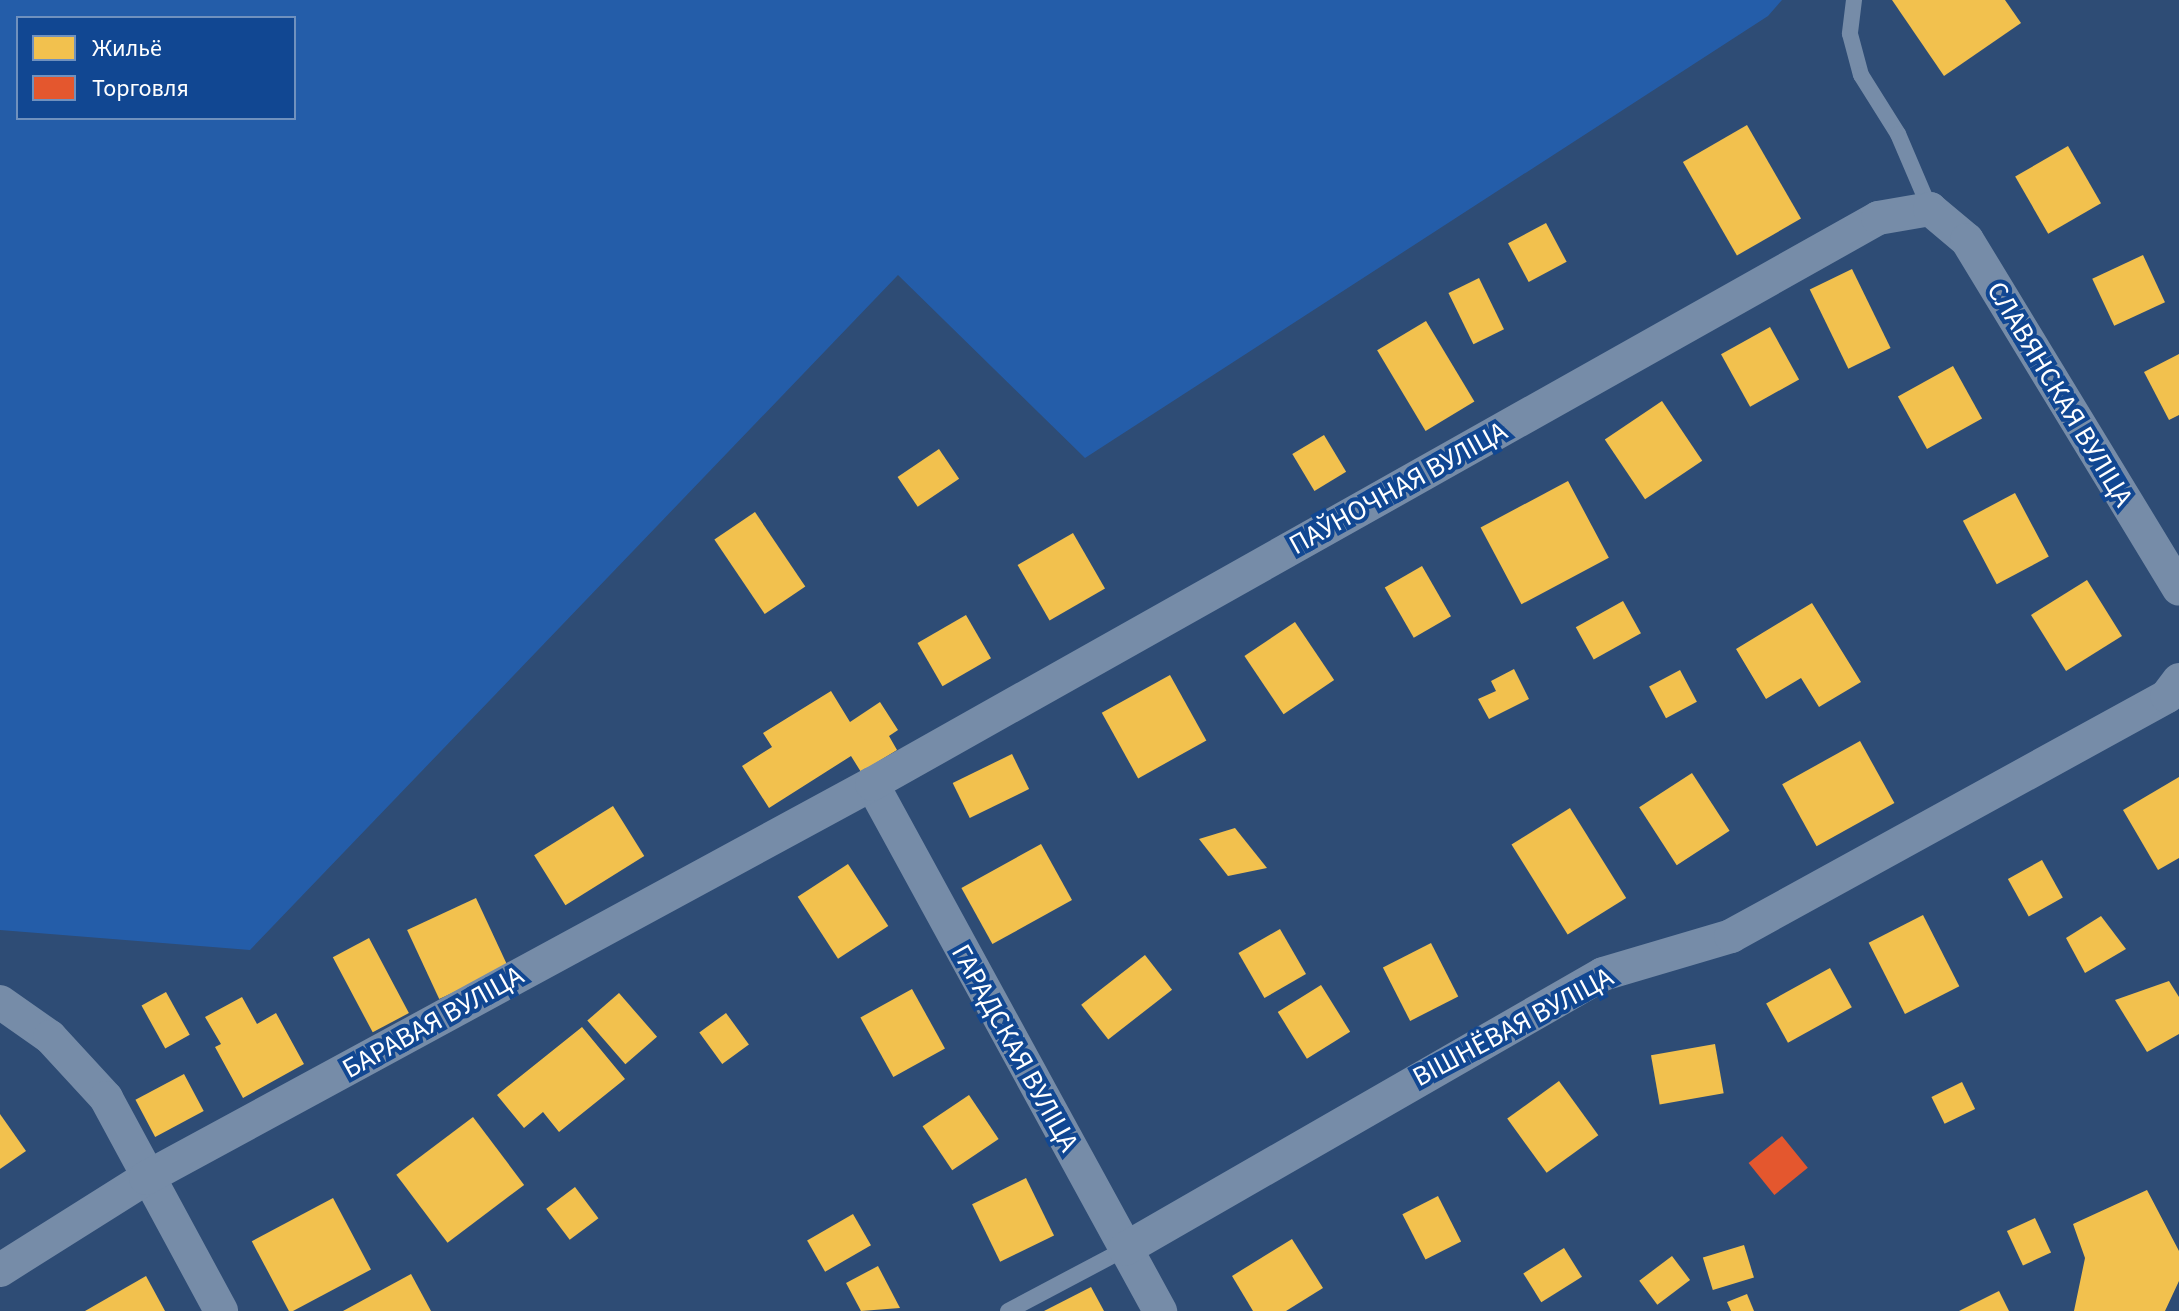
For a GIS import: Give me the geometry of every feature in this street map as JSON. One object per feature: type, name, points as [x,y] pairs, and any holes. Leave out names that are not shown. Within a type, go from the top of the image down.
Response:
[{"type":"street","name":"СЛАВЯНСКАЯ ВУЛІЦА","points":[[1930,209],[1967,240],[2179,589]]},
{"type":"street","name":"ПАЎНОЧНАЯ ВУЛІЦА","points":[[872,784],[1878,218],[1930,209]]},
{"type":"street","name":"ВІШНЁВАЯ ВУЛІЦА","points":[[1125,1249],[1603,974],[1731,936],[2175,693]]},
{"type":"street","name":"БАРАВАЯ ВУЛІЦА","points":[[0,1270],[146,1178],[872,784]]},
{"type":"street","name":"ГАРАДСКАЯ ВУЛІЦА","points":[[872,784],[1160,1311]]},
{"type":"street","points":[[0,1002],[50,1037],[106,1098],[146,1178],[221,1311]]},
{"type":"lane","points":[[1854,0],[1850,34],[1861,75],[1898,134],[1930,209]]},
{"type":"lane","points":[[1008,1311],[1125,1249]]},
{"type":"shaded area","points":[[0,0],[1782,0],[1768,16],[1085,458],[898,275],[250,950],[0,930]]},
{"type":"building: Жильё","points":[[1892,0],[2005,0],[2021,23],[1944,76]]},
{"type":"building: Жильё","points":[[1747,125],[1801,219],[1737,256],[1683,162]]},
{"type":"building: Жильё","points":[[2068,146],[2101,203],[2048,234],[2015,176]]},
{"type":"building: Жильё","points":[[1546,223],[1567,262],[1529,282],[1508,243]]},
{"type":"building: Жильё","points":[[2143,255],[2165,302],[2114,326],[2092,279]]},
{"type":"building: Жильё","points":[[1852,269],[1891,348],[1848,369],[1810,290]]},
{"type":"building: Жильё","points":[[1479,278],[1504,329],[1473,344],[1448,293]]},
{"type":"building: Жильё","points":[[1426,321],[1474,402],[1426,431],[1377,350]]},
{"type":"building: Жильё","points":[[1770,327],[1799,379],[1750,407],[1721,354]]},
{"type":"building: Жильё","points":[[2179,354],[2179,415],[2169,420],[2144,372]]},
{"type":"building: Жильё","points":[[1953,366],[1982,418],[1927,449],[1898,397]]},
{"type":"building: Жильё","points":[[1662,401],[1702,461],[1645,499],[1605,440]]},
{"type":"building: Жильё","points":[[1324,435],[1346,472],[1314,491],[1292,454]]},
{"type":"building: Жильё","points":[[939,449],[959,479],[918,507],[898,477]]},
{"type":"building: Жильё","points":[[1568,481],[1609,558],[1521,604],[1481,527]]},
{"type":"building: Жильё","points":[[2015,493],[2049,557],[1997,584],[1963,521]]},
{"type":"building: Жильё","points":[[755,512],[805,587],[765,614],[714,539]]},
{"type":"building: Жильё","points":[[1073,533],[1105,588],[1050,620],[1018,565]]},
{"type":"building: Жильё","points":[[1422,566],[1451,616],[1414,638],[1385,588]]},
{"type":"building: Жильё","points":[[2087,580],[2122,636],[2066,671],[2031,615]]},
{"type":"building: Жильё","points":[[1623,601],[1641,633],[1594,660],[1576,627]]},
{"type":"building: Жильё","points":[[1812,603],[1861,682],[1819,707],[1801,678],[1766,699],[1736,649]]},
{"type":"building: Жильё","points":[[966,615],[991,658],[943,686],[918,643]]},
{"type":"building: Жильё","points":[[1295,622],[1334,680],[1284,714],[1244,656]]},
{"type":"building: Жильё","points":[[1514,669],[1529,699],[1489,719],[1478,699],[1496,691],[1491,681]]},
{"type":"building: Жильё","points":[[1680,670],[1697,702],[1666,718],[1649,686]]},
{"type":"building: Жильё","points":[[1170,675],[1206,741],[1138,778],[1102,713]]},
{"type":"building: Жильё","points":[[831,691],[850,722],[880,702],[898,730],[889,736],[897,750],[861,772],[851,756],[769,808],[742,766],[772,747],[763,733]]},
{"type":"building: Жильё","points":[[1860,741],[1894,803],[1817,846],[1782,784]]},
{"type":"building: Жильё","points":[[1012,754],[1029,789],[970,818],[953,783]]},
{"type":"building: Жильё","points":[[1692,773],[1730,831],[1677,865],[1639,807]]},
{"type":"building: Жильё","points":[[2179,777],[2179,858],[2158,870],[2123,810]]},
{"type":"building: Жильё","points":[[613,806],[644,856],[565,905],[534,855]]},
{"type":"building: Жильё","points":[[1570,808],[1626,898],[1568,934],[1511,845]]},
{"type":"building: Жильё","points":[[1235,828],[1267,868],[1228,876],[1199,839]]},
{"type":"building: Жильё","points":[[1041,844],[1072,900],[992,944],[961,888]]},
{"type":"building: Жильё","points":[[2042,860],[2063,898],[2029,917],[2008,879]]},
{"type":"building: Жильё","points":[[848,864],[888,926],[838,959],[798,897]]},
{"type":"building: Жильё","points":[[476,898],[508,967],[439,999],[407,930]]},
{"type":"building: Жильё","points":[[1923,915],[1959,986],[1905,1014],[1869,943]]},
{"type":"building: Жильё","points":[[2101,916],[2126,949],[2085,973],[2066,938]]},
{"type":"building: Жильё","points":[[1280,929],[1306,974],[1264,998],[1238,953]]},
{"type":"building: Жильё","points":[[369,938],[409,1013],[373,1032],[333,957]]},
{"type":"building: Жильё","points":[[1431,943],[1458,996],[1410,1021],[1383,968]]},
{"type":"building: Жильё","points":[[1145,955],[1172,990],[1108,1040],[1081,1005]]},
{"type":"building: Жильё","points":[[1830,968],[1852,1007],[1788,1043],[1766,1003]]},
{"type":"building: Жильё","points":[[2169,981],[2179,997],[2179,1034],[2147,1052],[2115,1000]]},
{"type":"building: Жильё","points":[[1321,985],[1350,1032],[1307,1059],[1278,1012]]},
{"type":"building: Жильё","points":[[912,989],[945,1048],[893,1077],[860,1018]]},
{"type":"building: Жильё","points":[[166,992],[190,1035],[165,1048],[142,1006]]},
{"type":"building: Жильё","points":[[619,993],[657,1037],[625,1064],[587,1021]]},
{"type":"building: Жильё","points":[[242,997],[257,1024],[276,1013],[304,1064],[243,1098],[215,1047],[221,1044],[205,1017]]},
{"type":"building: Жильё","points":[[726,1013],[749,1045],[722,1064],[699,1032]]},
{"type":"building: Жильё","points":[[582,1027],[625,1079],[559,1132],[543,1112],[524,1128],[497,1095]]},
{"type":"building: Жильё","points":[[1715,1044],[1724,1093],[1660,1105],[1651,1055]]},
{"type":"building: Жильё","points":[[184,1074],[204,1111],[155,1137],[135,1100]]},
{"type":"building: Жильё","points":[[1559,1081],[1598,1135],[1547,1173],[1507,1119]]},
{"type":"building: Жильё","points":[[1962,1082],[1975,1109],[1945,1124],[1931,1097]]},
{"type":"building: Жильё","points":[[969,1095],[999,1139],[952,1170],[923,1126]]},
{"type":"building: Жильё","points":[[0,1114],[26,1151],[0,1169]]},
{"type":"building: Жильё","points":[[473,1117],[524,1185],[447,1243],[396,1175]]},
{"type":"building: Жильё","points":[[1026,1178],[1054,1236],[1000,1262],[972,1204]]},
{"type":"building: Жильё","points":[[575,1187],[598,1218],[570,1240],[546,1209]]},
{"type":"building: Жильё","points":[[2147,1190],[2179,1251],[2179,1281],[2165,1311],[2074,1311],[2085,1258],[2073,1224]]},
{"type":"building: Жильё","points":[[1438,1196],[1461,1241],[1426,1260],[1402,1214]]},
{"type":"building: Жильё","points":[[333,1198],[371,1270],[289,1311],[252,1241]]},
{"type":"building: Жильё","points":[[853,1214],[871,1245],[825,1272],[807,1240]]},
{"type":"building: Жильё","points":[[2035,1218],[2051,1252],[2023,1266],[2007,1231]]},
{"type":"building: Жильё","points":[[1292,1239],[1323,1288],[1286,1311],[1253,1311],[1232,1276]]},
{"type":"building: Жильё","points":[[1744,1245],[1754,1278],[1713,1290],[1703,1258]]},
{"type":"building: Жильё","points":[[1564,1248],[1582,1277],[1541,1302],[1523,1273]]},
{"type":"building: Жильё","points":[[1672,1256],[1690,1280],[1657,1305],[1639,1281]]},
{"type":"building: Жильё","points":[[878,1266],[900,1308],[861,1311],[846,1283]]},
{"type":"building: Жильё","points":[[411,1274],[431,1311],[343,1311]]},
{"type":"building: Жильё","points":[[146,1276],[165,1311],[85,1311]]},
{"type":"building: Жильё","points":[[1091,1287],[1104,1311],[1044,1311]]},
{"type":"building: Жильё","points":[[1999,1291],[2009,1311],[1959,1311]]},
{"type":"building: Жильё","points":[[1747,1294],[1754,1311],[1731,1311],[1727,1302]]},
{"type":"building: Торговля","points":[[1782,1136],[1808,1168],[1774,1195],[1749,1163]]}]
